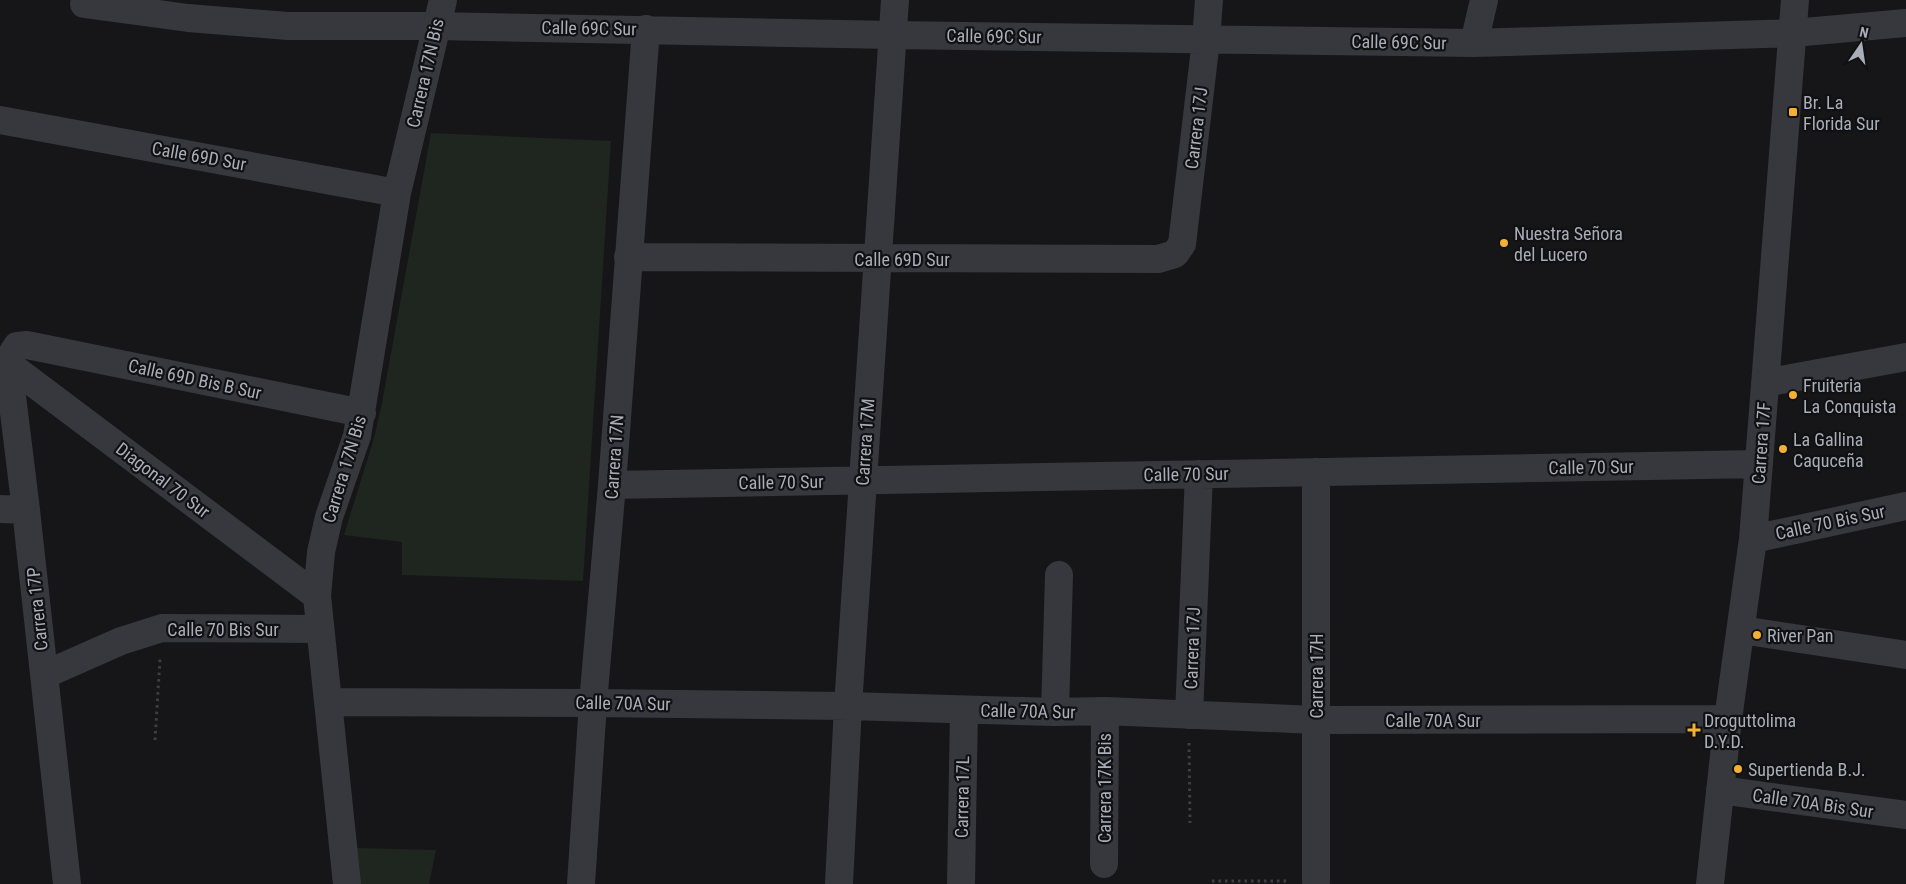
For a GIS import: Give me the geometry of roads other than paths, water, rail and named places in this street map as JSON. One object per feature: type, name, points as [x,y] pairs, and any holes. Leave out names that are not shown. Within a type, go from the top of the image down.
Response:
[{"type":"street","name":"Carrera 17M","points":[[839,884],[848,706],[895,0]]},
{"type":"street","name":"Carrera 17J","points":[[1174,254],[1182,244],[1209,0]]},
{"type":"street","points":[[1474,43],[1484,0]]},
{"type":"street","name":"Carrera 17F","points":[[1710,884],[1728,719],[1753,539],[1795,0]]},
{"type":"street","name":"Calle 69C Sur","points":[[84,4],[239,23],[288,26],[440,13],[646,29],[1206,40],[1474,43],[1793,33],[1906,23]]},
{"type":"street","name":"Carrera 17N Bis","points":[[347,884],[317,596],[321,552],[329,518],[355,442],[362,413],[397,193],[440,13]]},
{"type":"street","name":"Carrera 17N","points":[[581,884],[593,703],[612,485],[646,29]]},
{"type":"street","name":"Calle 69D Sur","points":[[0,120],[397,193]]},
{"type":"street","name":"Calle 69D Sur","points":[[628,257],[1158,259],[1174,254]]},
{"type":"street","name":"Calle 69D Bis B Sur","points":[[8,364],[17,346],[27,345],[362,413]]},
{"type":"street","points":[[1765,384],[1906,357]]},
{"type":"street","name":"Carrera 17P","points":[[8,364],[13,509],[44,675],[67,884]]},
{"type":"street","name":"Diagonal 70 Sur","points":[[8,364],[317,596]]},
{"type":"street","name":"Calle 70 Sur","points":[[612,485],[1759,464]]},
{"type":"street","name":"Carrera 17H","points":[[1316,472],[1316,881]]},
{"type":"street","name":"Carrera 17J","points":[[1189,715],[1199,474]]},
{"type":"street","name":"Calle 70 Bis Sur","points":[[1753,539],[1906,506]]},
{"type":"street","points":[[1055,712],[1058,575]]},
{"type":"street","name":"Calle 70 Bis Sur","points":[[44,675],[121,641],[162,628],[320,629]]},
{"type":"street","points":[[1741,630],[1906,655]]},
{"type":"street","name":"Calle 70A Sur","points":[[328,702],[848,706],[1055,712],[1105,711],[1316,720],[1728,719]]},
{"type":"street","name":"Carrera 17L","points":[[961,884],[964,710]]},
{"type":"street","name":"Carrera 17K Bis","points":[[1104,864],[1105,711]]},
{"type":"street","name":"Calle 70A Bis Sur","points":[[1720,790],[1906,815]]},
{"type":"place","name":"Br. La Florida Sur","points":[[1793,112]]},
{"type":"place","name":"Nuestra Señora del Lucero","points":[[1504,243]]},
{"type":"place","name":"Fruiteria La Conquista","points":[[1793,395]]},
{"type":"place","name":"La Gallina Caquceña","points":[[1783,449]]},
{"type":"place","name":"River Pan","points":[[1757,635]]},
{"type":"place","name":"Droguttolima D.Y.D.","points":[[1694,730]]},
{"type":"place","name":"Supertienda B.J.","points":[[1738,769]]}]
